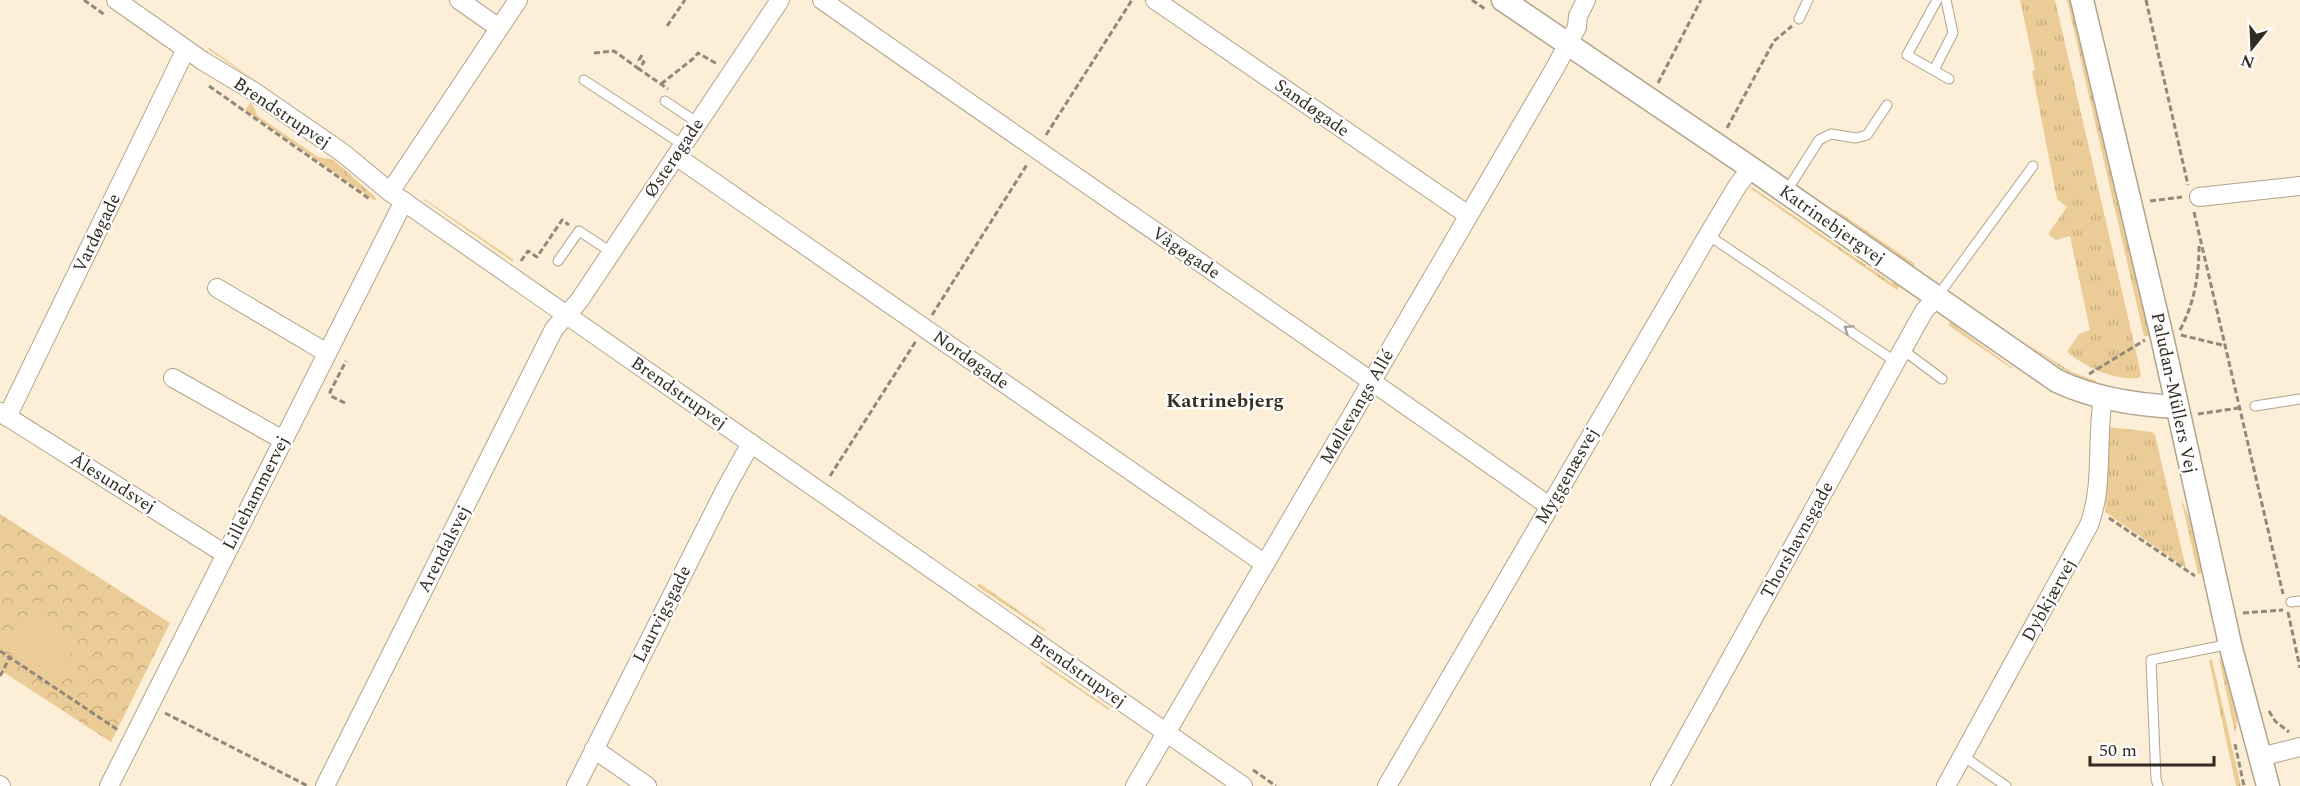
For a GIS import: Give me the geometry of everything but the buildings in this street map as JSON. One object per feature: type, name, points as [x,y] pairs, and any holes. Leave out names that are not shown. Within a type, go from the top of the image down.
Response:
[{"type":"street","points":[[459,0],[499,28]]},
{"type":"street","name":"Lillehammervej","points":[[109,786],[327,353],[397,203],[499,28],[518,0]]},
{"type":"street","name":"Østerøgade","points":[[567,315],[579,301],[780,0]]},
{"type":"street","name":"Vågøgade","points":[[822,0],[1036,151],[1372,380],[1549,506]]},
{"type":"street","name":"Sandøgade","points":[[1155,0],[1468,215]]},
{"type":"street","name":"Katrinebjergvej","points":[[1503,0],[1573,36],[1740,184],[1786,192],[2057,381],[2103,398],[2187,411]]},
{"type":"street","name":"Møllevangs Allé","points":[[1573,36],[1578,16],[1586,0]]},
{"type":"street","name":"Møllevangs Allé","points":[[1135,786],[1573,36],[1588,20],[1598,0]]},
{"type":"street","name":"Paludan-Müllers Vej","points":[[2082,0],[2162,337],[2187,411],[2230,645],[2268,786]]},
{"type":"street","name":"Brendstrupvej","points":[[111,8],[253,91],[342,153],[397,203],[567,315],[1243,786]]},
{"type":"street","name":"Vardøgade","points":[[4,414],[186,50]]},
{"type":"street","name":"Nordøgade","points":[[679,150],[924,327],[1265,564]]},
{"type":"street","name":"Myggenæsvej","points":[[1387,786],[1549,506],[1740,184]]},
{"type":"street","points":[[2195,197],[2300,186]]},
{"type":"street","points":[[217,288],[327,353]]},
{"type":"street","name":"Thorshavnsgade","points":[[1660,786],[1924,311],[1937,297]]},
{"type":"street","name":"Arendalsvej","points":[[325,786],[554,329],[567,315]]},
{"type":"street","points":[[173,378],[283,440]]},
{"type":"street","name":"Dybkjærvej","points":[[1946,786],[2083,538],[2095,508],[2103,398]]},
{"type":"street","name":"Ålesundsvej","points":[[4,414],[225,554]]},
{"type":"street","name":"Laurvigsgade","points":[[576,786],[729,482],[751,443]]},
{"type":"street","points":[[2260,757],[2300,747]]},
{"type":"street","points":[[594,749],[647,786]]},
{"type":"lane","points":[[1798,19],[1808,0]]},
{"type":"lane","points":[[1937,0],[1907,55],[1949,79]]},
{"type":"lane","points":[[1934,70],[1953,33],[1947,0]]},
{"type":"lane","points":[[584,80],[679,150]]},
{"type":"lane","points":[[665,101],[698,123]]},
{"type":"lane","points":[[1786,192],[1820,140],[1831,134],[1856,138],[1867,135],[1887,105]]},
{"type":"lane","points":[[1937,297],[2033,166]]},
{"type":"lane","points":[[558,261],[579,231],[611,252]]},
{"type":"lane","points":[[1708,235],[1900,356],[1942,379]]},
{"type":"lane","points":[[2255,406],[2300,399]]},
{"type":"lane","points":[[2158,786],[2151,660],[2230,645]]},
{"type":"lane","points":[[1963,756],[2006,786]]},
{"type":"path","points":[[84,0],[111,8]]},
{"type":"path","points":[[667,26],[685,0]]},
{"type":"path","points":[[830,476],[1132,0]]},
{"type":"path","points":[[1658,82],[1701,0]]},
{"type":"path","points":[[2146,0],[2195,197],[2199,249],[2195,291],[2190,312],[2178,334],[2226,346]]},
{"type":"path","points":[[1726,130],[1774,41],[1798,19]]},
{"type":"path","points":[[594,52],[614,51],[670,90],[665,101]]},
{"type":"path","points":[[661,84],[694,58],[698,52],[730,74]]},
{"type":"path","points":[[639,69],[644,62],[639,60],[642,55]]},
{"type":"path","points":[[208,86],[397,203]]},
{"type":"path","points":[[2148,201],[2195,197]]},
{"type":"path","points":[[521,261],[528,251],[537,257],[562,220],[579,231]]},
{"type":"path","points":[[2197,226],[2240,408],[2293,605],[2300,668]]},
{"type":"path","points":[[2094,370],[2142,341],[2162,337]]},
{"type":"path","points":[[345,361],[330,392],[331,396],[345,403]]},
{"type":"path","points":[[2187,411],[2240,408]]},
{"type":"path","points":[[2095,508],[2197,577]]},
{"type":"path","points":[[2243,614],[2293,605]]},
{"type":"path","points":[[0,651],[132,740]]},
{"type":"path","points":[[0,676],[10,657]]},
{"type":"path","points":[[150,705],[308,786]]},
{"type":"green space","points":[[2020,0],[2055,0],[2141,374],[2139,378],[2119,377],[2100,372],[2067,352],[2079,334],[2090,330],[2070,236],[2056,240],[2048,234],[2067,207],[2057,199],[2032,71],[2035,70]]},
{"type":"green space","points":[[2067,0],[2073,0],[2150,336],[2144,336]]},
{"type":"green space","points":[[208,47],[283,100],[209,50]]},
{"type":"green space","points":[[251,102],[258,116],[318,157],[334,160],[376,198],[375,201],[245,110]]},
{"type":"green space","points":[[1752,187],[1892,283],[1895,281],[1901,284],[1897,290],[1750,188]]},
{"type":"green space","points":[[423,198],[514,260],[513,262],[424,200]]},
{"type":"green space","points":[[1834,210],[1915,264],[1910,270],[1902,259]]},
{"type":"green space","points":[[1953,319],[1958,324],[1958,328],[2013,368],[1948,325]]},
{"type":"green space","points":[[2021,340],[2072,372],[2096,381],[2096,384],[2073,376]]},
{"type":"green space","points":[[2109,427],[2152,432],[2155,435],[2186,568],[2105,512]]},
{"type":"green space","points":[[2181,498],[2193,527],[2203,571],[2200,574],[2198,574]]},
{"type":"green space","points":[[0,514],[170,623],[111,742],[0,670]]},
{"type":"green space","points":[[979,583],[1046,630],[1046,632],[977,586]]},
{"type":"green space","points":[[28,616],[74,647],[53,677],[8,645]]},
{"type":"green space","points":[[2219,658],[2224,662],[2234,697],[2237,716],[2235,733]]},
{"type":"green space","points":[[2209,660],[2212,660],[2241,786],[2236,786]]},
{"type":"green space","points":[[1040,661],[1109,708],[1109,710],[1041,664]]},
{"type":"district","name":"Katrinebjerg","points":[[1225,401]]}]
